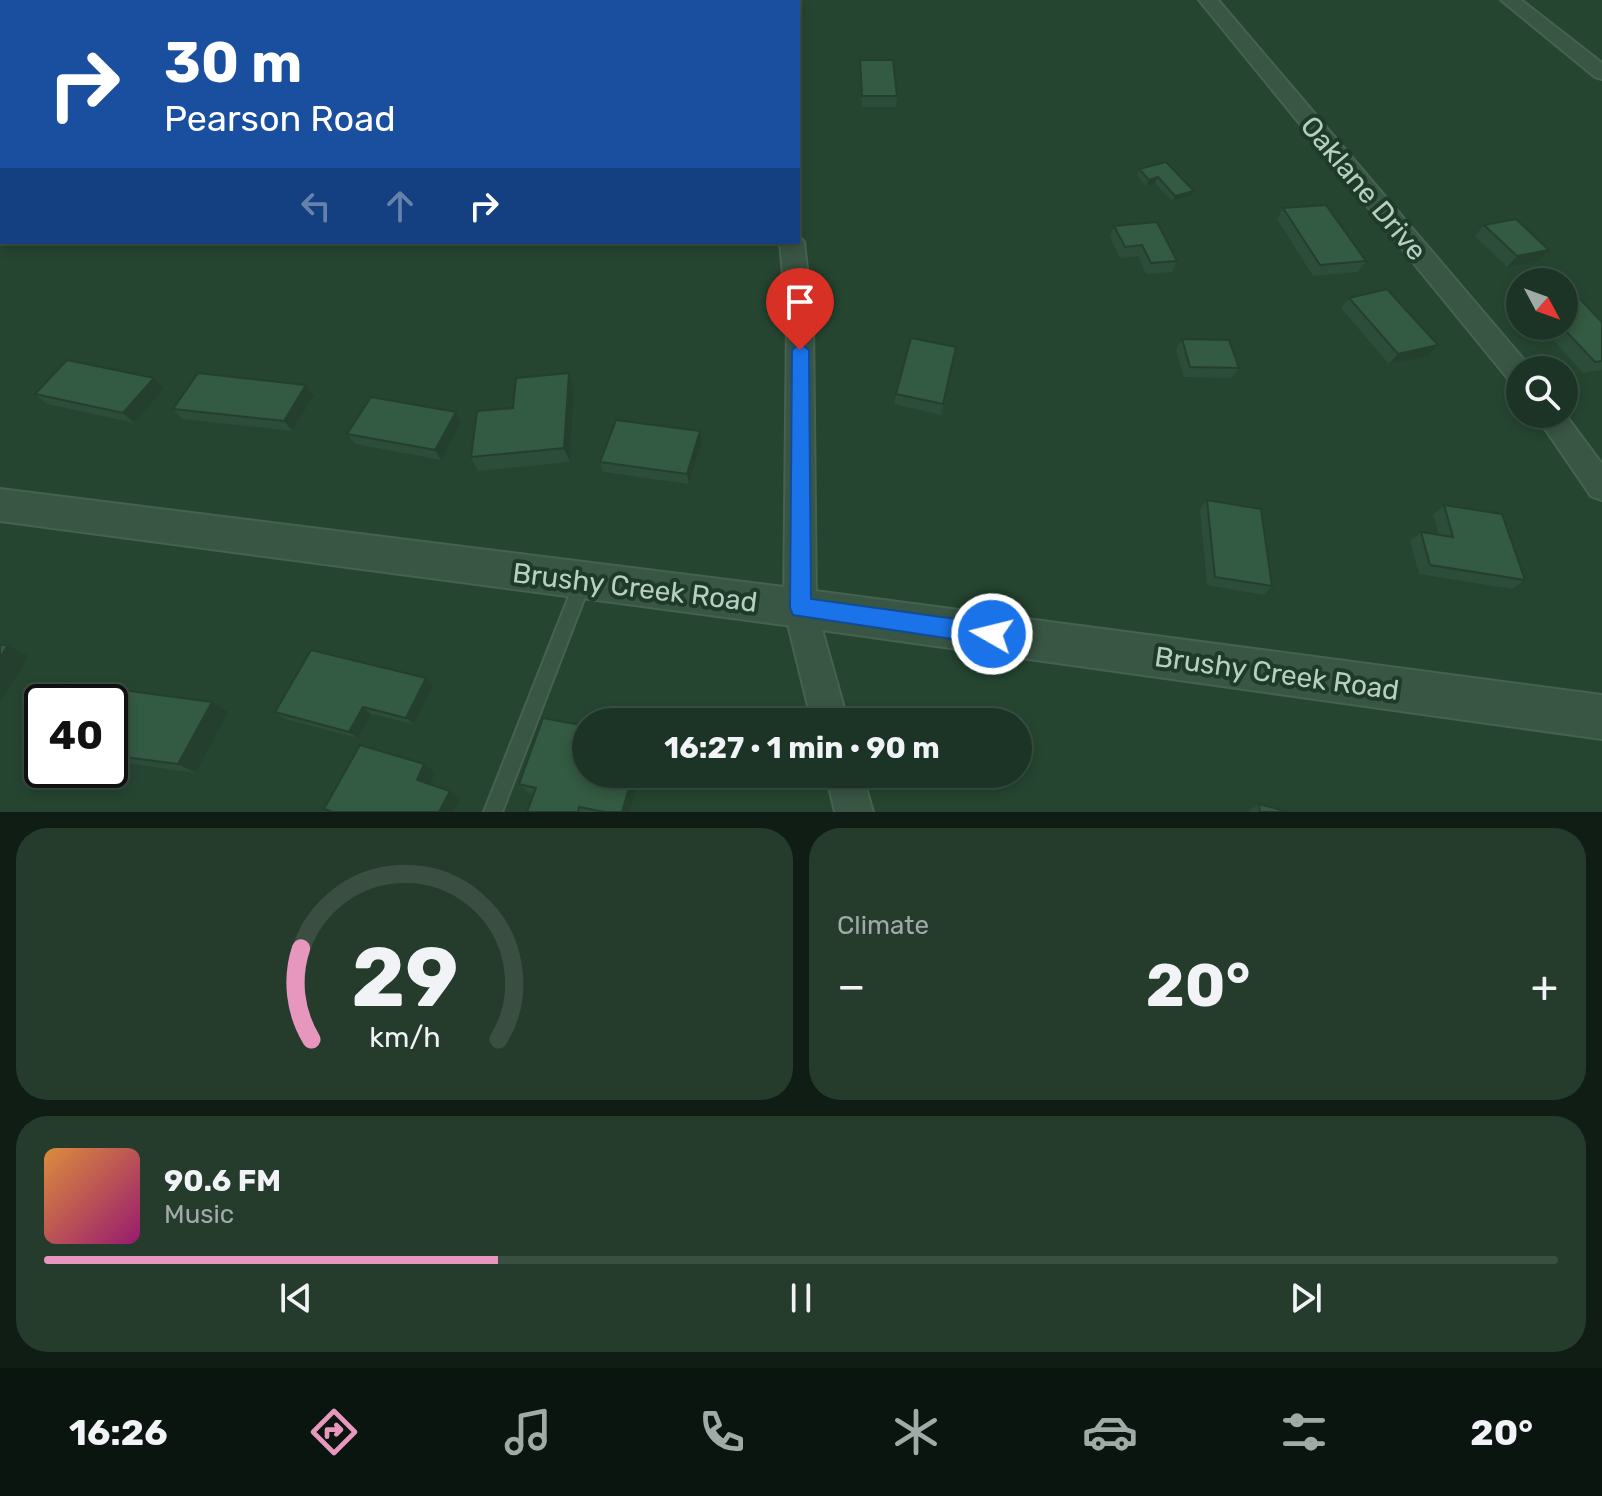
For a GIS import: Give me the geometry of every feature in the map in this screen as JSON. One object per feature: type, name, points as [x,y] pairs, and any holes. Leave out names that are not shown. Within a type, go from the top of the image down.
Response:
[{"type":"street","name":"Oaklane Drive","points":[[1208,0],[1506,357]]},
{"type":"street","points":[[1510,0],[1602,73]]},
{"type":"street","points":[[792,244],[800,322],[800,608],[826,708]]},
{"type":"street","points":[[1559,428],[1602,487]]},
{"type":"street","name":"Brushy Creek Road","points":[[0,505],[800,608],[1602,717]]},
{"type":"street","points":[[848,788],[854,812]]},
{"type":"lane","points":[[493,812],[583,581]]},
{"type":"building","points":[[860,60],[893,60],[897,96],[862,96]]},
{"type":"building","points":[[1166,162],[1194,191],[1175,196],[1158,177],[1149,180],[1139,169]]},
{"type":"building","points":[[1326,205],[1366,261],[1320,265],[1283,208]]},
{"type":"building","points":[[1516,219],[1549,250],[1517,256],[1484,225]]},
{"type":"building","points":[[1157,222],[1177,261],[1151,263],[1142,245],[1125,247],[1114,226]]},
{"type":"building","points":[[1387,289],[1438,345],[1398,354],[1349,298]]},
{"type":"building","points":[[1578,297],[1602,322],[1602,361],[1595,362],[1574,340],[1578,340]]},
{"type":"building","points":[[911,338],[956,347],[943,404],[896,394]]},
{"type":"building","points":[[1182,339],[1229,340],[1239,368],[1190,367]]},
{"type":"building","points":[[67,360],[154,378],[123,413],[35,394]]},
{"type":"building","points":[[198,373],[306,385],[284,421],[173,409]]},
{"type":"building","points":[[569,373],[564,448],[471,457],[477,411],[513,408],[516,378]]},
{"type":"building","points":[[371,397],[456,412],[435,450],[347,434]]},
{"type":"building","points":[[616,420],[700,431],[687,474],[600,462]]},
{"type":"building","points":[[1207,500],[1261,509],[1272,586],[1215,577]]},
{"type":"building","points":[[1444,505],[1502,514],[1525,580],[1430,565],[1421,532],[1453,537]]},
{"type":"building","points":[[0,645],[8,645],[0,658]]},
{"type":"building","points":[[311,650],[426,678],[406,718],[363,707],[349,732],[275,712]]},
{"type":"building","points":[[128,691],[212,702],[178,764],[128,757]]},
{"type":"building","points":[[543,718],[572,723],[572,788],[629,788],[622,812],[579,807],[578,812],[527,812],[536,788],[519,784]]},
{"type":"building","points":[[360,745],[424,764],[417,780],[450,791],[439,812],[333,812],[324,809]]},
{"type":"building","points":[[1259,804],[1288,812],[1260,812]]},
{"type":"route","points":[[800,350],[800,608],[992,634]]}]
